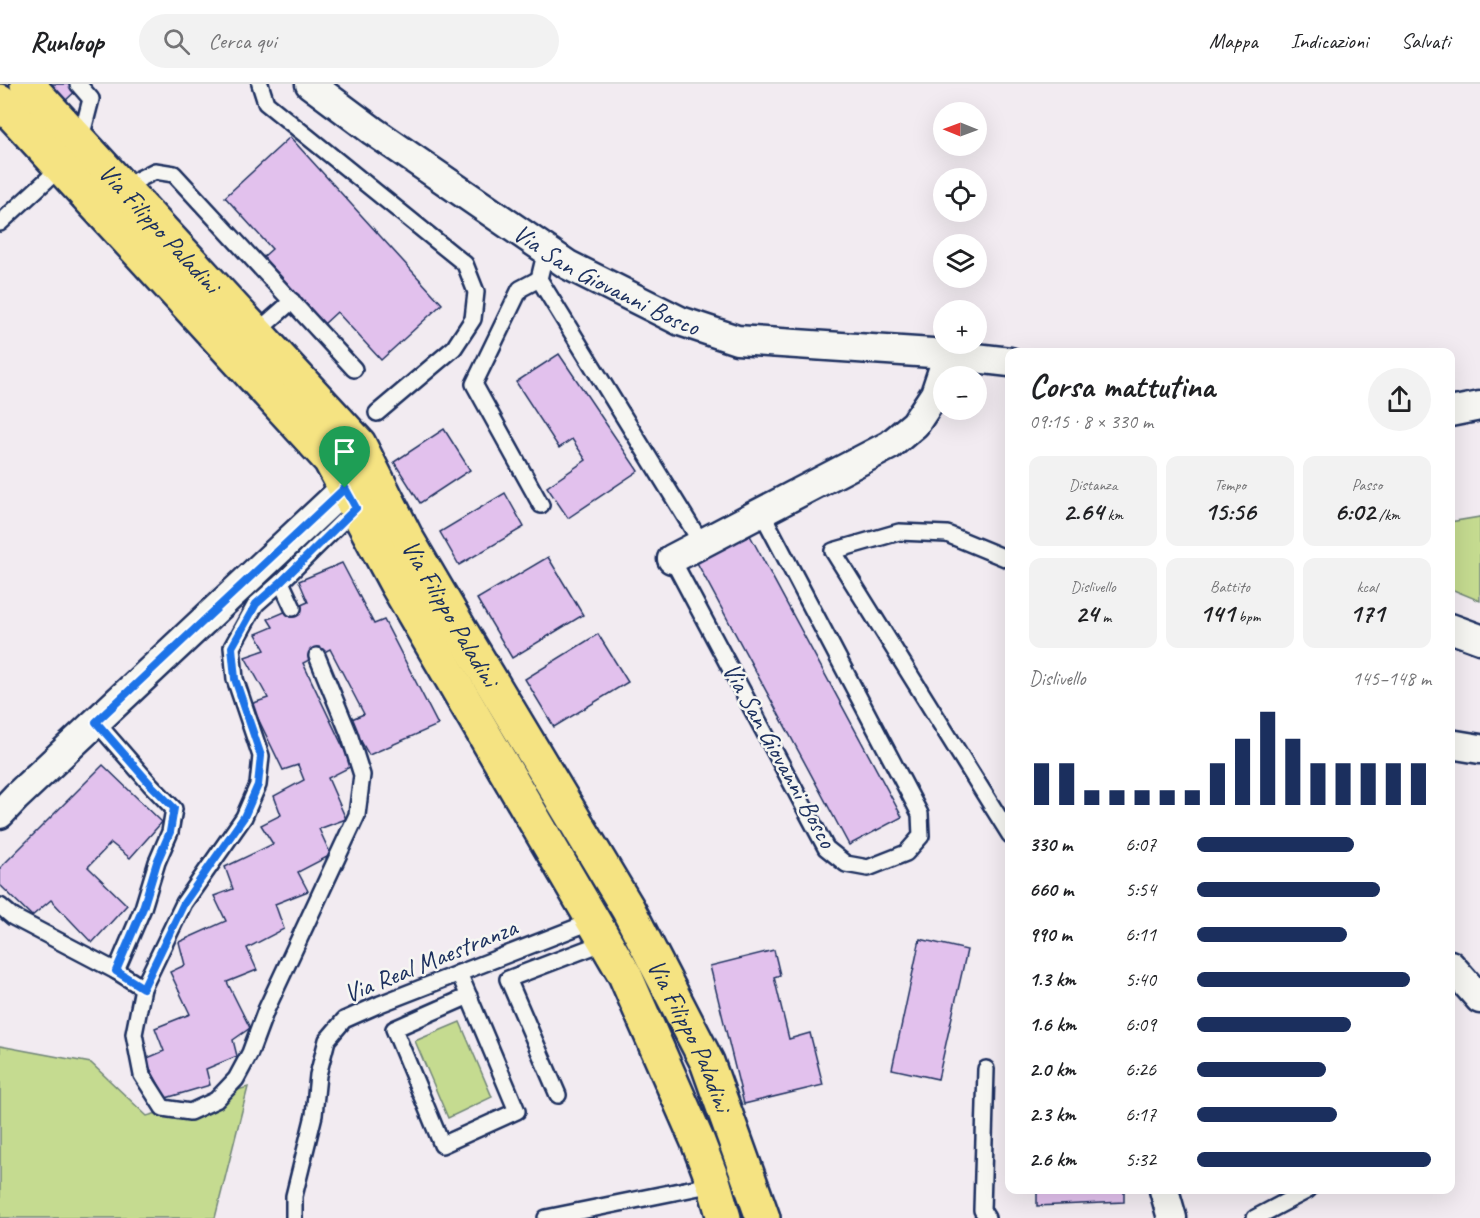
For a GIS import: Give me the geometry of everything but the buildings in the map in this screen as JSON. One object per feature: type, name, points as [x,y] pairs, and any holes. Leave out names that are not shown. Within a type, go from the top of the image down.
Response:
[{"type":"main road","name":"Via Filippo Paladini","points":[[27,84],[71,155],[330,460],[402,594],[625,975],[698,1142],[724,1218]]},
{"type":"main road","name":"Via Filippo Paladini","points":[[0,101],[71,155],[123,187],[359,444],[407,539],[628,909],[707,1062],[763,1218]]},
{"type":"street","name":"Via San Giovanni Bosco","points":[[310,84],[568,265],[680,321],[738,340],[948,355],[1005,361]]},
{"type":"street","name":"Via San Giovanni Bosco","points":[[672,559],[890,445],[915,424],[936,394],[948,355]]},
{"type":"street","points":[[1455,411],[1480,406]]},
{"type":"street","points":[[0,814],[96,722],[350,498]]},
{"type":"street","points":[[1455,630],[1480,639]]},
{"type":"street","points":[[1455,745],[1480,749]]},
{"type":"street","points":[[1455,971],[1480,999]]},
{"type":"street","points":[[1165,1194],[1172,1218]]},
{"type":"lane","points":[[0,223],[71,155],[91,99],[78,84]]},
{"type":"lane","points":[[260,84],[266,103],[465,264],[476,292],[473,319],[453,348],[377,413]]},
{"type":"lane","points":[[123,187],[155,171],[174,174],[354,369]]},
{"type":"lane","points":[[546,250],[539,279],[702,544]]},
{"type":"lane","points":[[539,279],[520,289],[474,384],[541,505]]},
{"type":"lane","points":[[256,332],[292,301]]},
{"type":"lane","points":[[317,656],[349,734],[362,775],[357,815],[266,1010],[250,1053],[236,1078],[216,1100],[190,1112],[163,1108],[142,1075],[134,1034],[143,988],[184,903],[244,817],[258,785],[261,756],[235,679],[232,647],[256,604],[281,582],[350,498]]},
{"type":"lane","name":"Via San Giovanni Bosco","points":[[672,559],[826,848],[846,864],[868,868],[906,853],[921,836],[920,814],[762,513]]},
{"type":"lane","points":[[1005,558],[946,534],[899,532],[833,550],[1005,827]]},
{"type":"lane","points":[[281,582],[293,608]]},
{"type":"lane","points":[[96,722],[174,808],[170,832],[157,862],[143,908],[116,971]]},
{"type":"lane","points":[[0,906],[13,917],[116,971],[143,988]]},
{"type":"lane","points":[[558,1095],[508,979],[599,931]]},
{"type":"lane","name":"Via Real Maestranza","points":[[294,1218],[294,1196],[314,1114],[318,1075],[327,1040],[344,1020],[459,973],[599,931]]},
{"type":"lane","points":[[459,973],[469,996],[517,1111],[442,1145],[394,1029],[469,996]]},
{"type":"lane","points":[[986,1069],[982,1210],[987,1218]]},
{"type":"lane","points":[[546,1218],[714,1184]]},
{"type":"lane","points":[[1255,1218],[1300,1194]]},
{"type":"green space","points":[[1480,517],[1480,601],[1455,591],[1455,521]]},
{"type":"green space","points":[[460,1022],[492,1097],[448,1118],[415,1041]]},
{"type":"green space","points":[[0,1046],[91,1063],[147,1116],[248,1087],[215,1218],[0,1218]]},
{"type":"route","points":[[345,488],[356,508],[256,604],[232,647],[235,679],[261,756],[258,785],[244,817],[184,903],[143,988],[116,971],[143,908],[157,862],[170,832],[174,808],[96,722],[345,488]]}]
